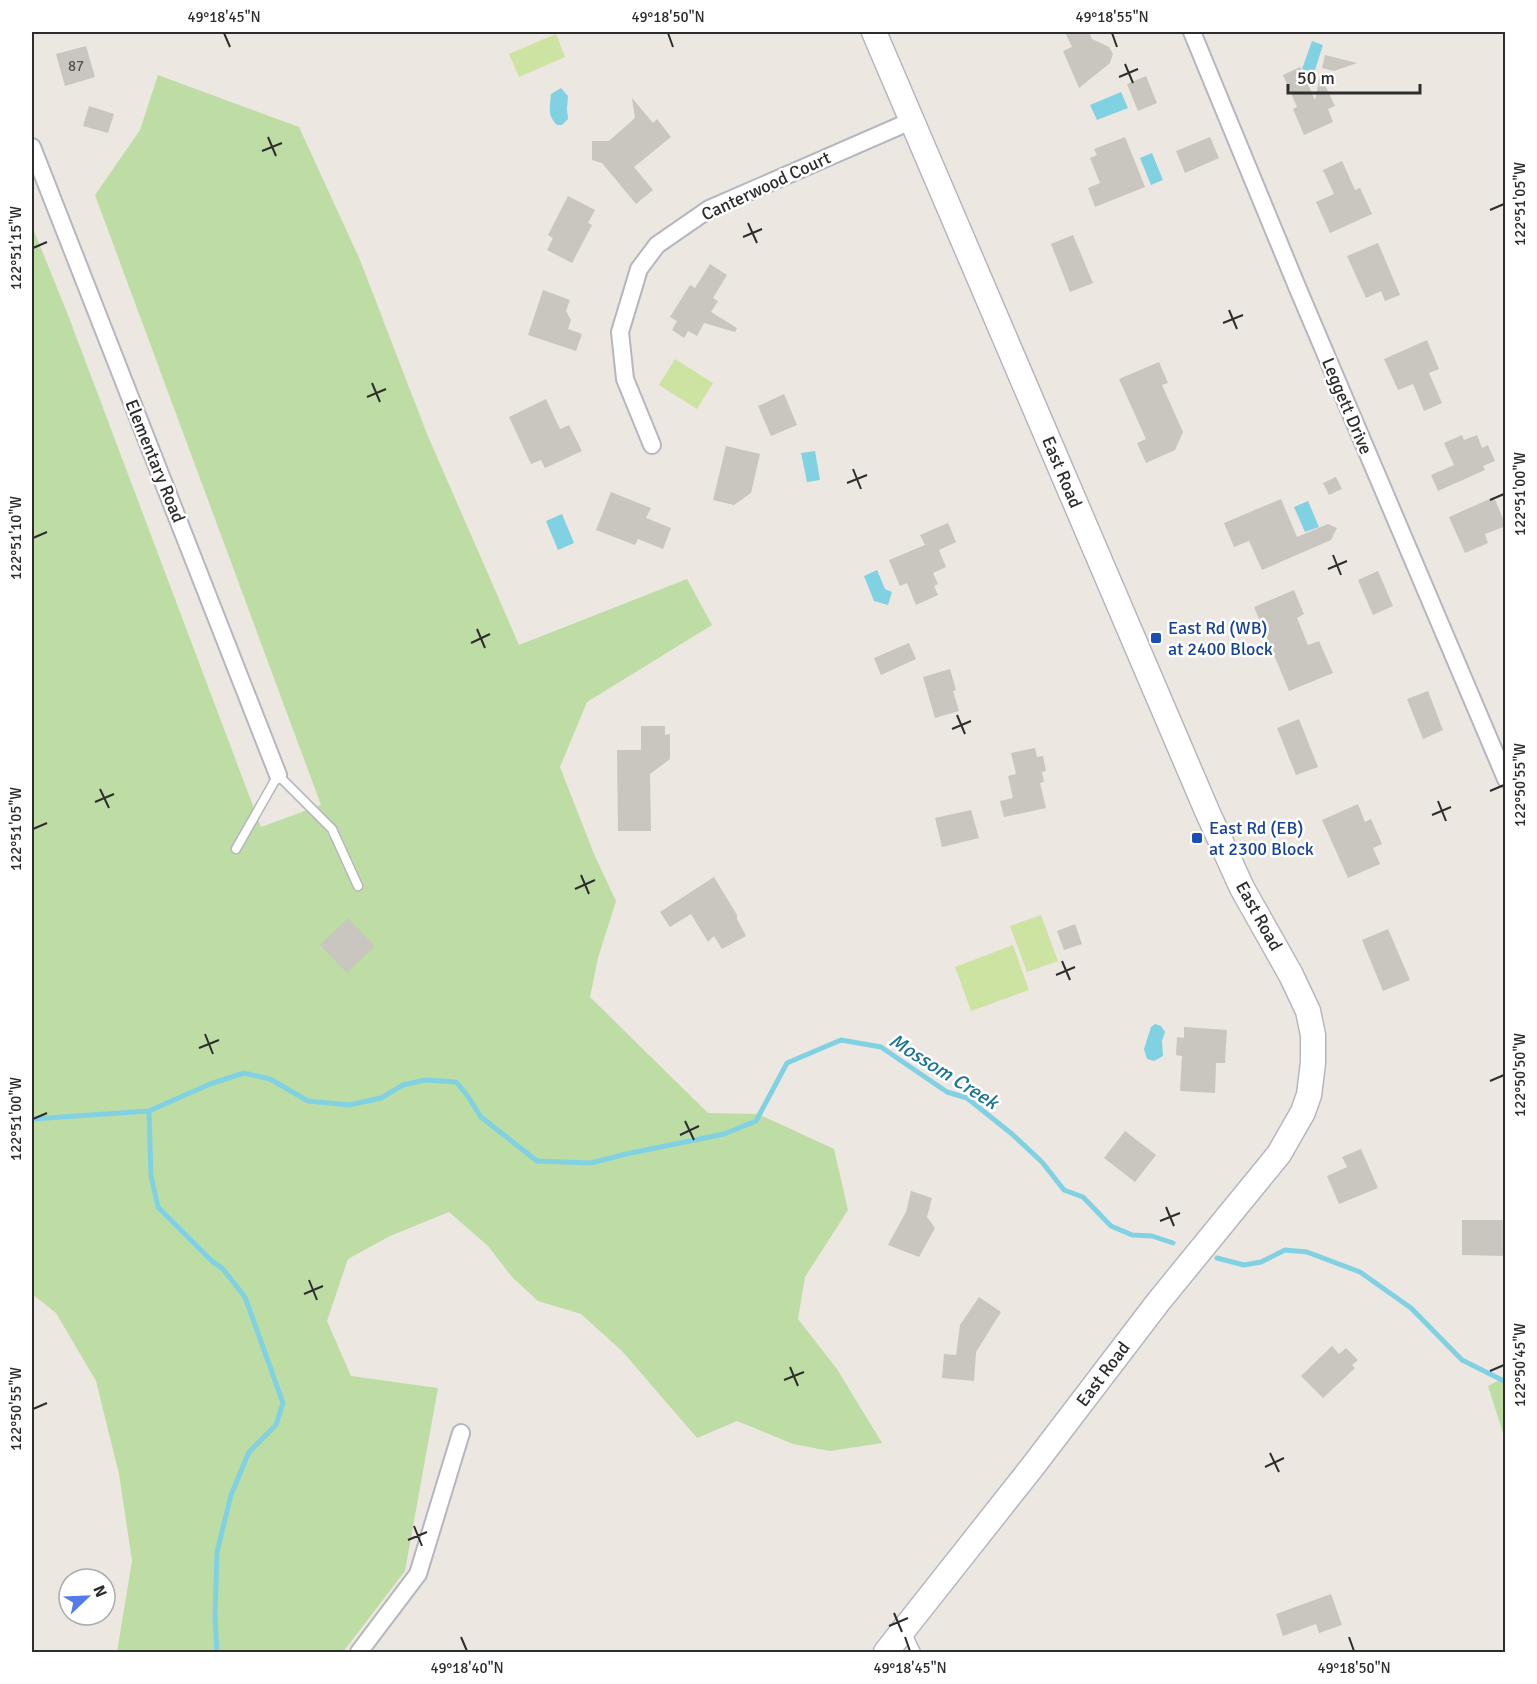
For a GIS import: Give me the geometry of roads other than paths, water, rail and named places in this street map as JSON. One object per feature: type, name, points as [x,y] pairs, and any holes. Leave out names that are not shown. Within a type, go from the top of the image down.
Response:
[{"type":"main road","name":"East Road","points":[[874,32],[1207,811],[1242,888],[1291,975],[1308,1011],[1313,1063],[1303,1112],[1279,1154],[1159,1301],[1034,1467],[886,1653]]},
{"type":"street","name":"Leggett Drive","points":[[1192,32],[1293,278],[1506,779]]},
{"type":"street","name":"Canterwood Court","points":[[652,446],[625,379],[620,332],[639,268],[657,245],[709,209],[911,121]]},
{"type":"street","name":"Elementary Road","points":[[32,147],[278,775]]},
{"type":"street","points":[[359,1653],[418,1574],[461,1433]]},
{"type":"lane","points":[[236,849],[278,775],[332,830],[358,886]]},
{"type":"lane","points":[[904,1628],[916,1653]]},
{"type":"water","points":[[1312,41],[1323,45],[1314,73],[1302,69]]},
{"type":"water","points":[[561,88],[568,96],[568,119],[562,125],[557,125],[550,114],[551,94]]},
{"type":"water","points":[[1121,92],[1128,108],[1097,120],[1090,105]]},
{"type":"water","points":[[1152,153],[1163,180],[1151,185],[1140,158]]},
{"type":"water","points":[[815,451],[820,480],[807,482],[801,453]]},
{"type":"water","points":[[1308,501],[1319,527],[1305,532],[1294,507]]},
{"type":"water","points":[[562,514],[574,543],[558,550],[546,521]]},
{"type":"water","points":[[877,570],[885,589],[892,592],[888,605],[874,601],[864,576]]},
{"type":"water","points":[[1155,1024],[1161,1026],[1165,1032],[1162,1041],[1163,1056],[1154,1061],[1147,1059],[1144,1049],[1151,1027]]},
{"type":"waterway","name":"Mossom Creek","points":[[32,1119],[149,1111],[210,1084],[244,1073],[270,1079],[308,1101],[349,1105],[381,1098],[403,1085],[425,1080],[456,1082],[481,1117],[537,1161],[591,1163],[724,1134],[756,1121],[787,1063],[841,1040],[881,1047],[947,1092],[967,1098],[1012,1134],[1042,1162],[1064,1190],[1083,1197],[1111,1226],[1132,1235],[1152,1236],[1173,1243]]},
{"type":"waterway","points":[[149,1111],[151,1176],[158,1207],[212,1261],[223,1269],[245,1297],[283,1403],[276,1425],[249,1452],[231,1495],[217,1552],[215,1617],[217,1652]]},
{"type":"waterway","name":"Mossom Creek","points":[[1217,1258],[1244,1265],[1261,1262],[1285,1250],[1307,1252],[1360,1272],[1411,1308],[1462,1360],[1506,1382]]},
{"type":"place","name":"East Rd (WB) at 2400 Block","points":[[1156,638]]},
{"type":"place","name":"East Rd (EB) at 2300 Block","points":[[1197,838]]}]
